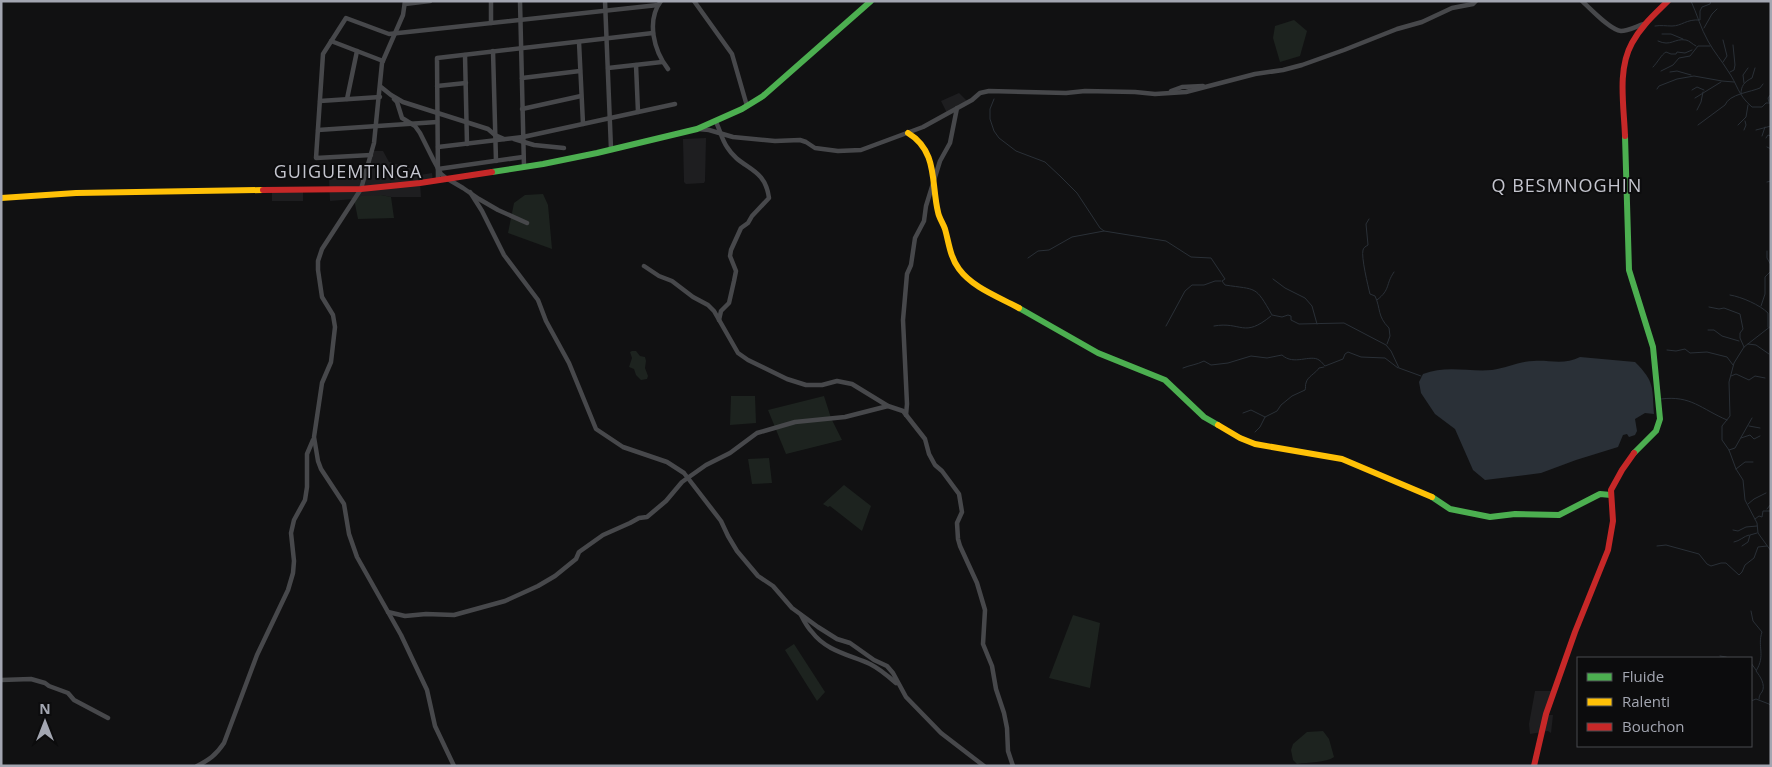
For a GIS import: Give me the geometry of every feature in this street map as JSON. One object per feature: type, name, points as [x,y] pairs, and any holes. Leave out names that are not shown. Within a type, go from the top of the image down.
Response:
[{"type":"street","points":[[197,766],[217,754],[224,743],[260,647],[288,590],[294,561],[291,533],[307,487],[307,454],[314,437],[322,384],[331,362],[335,327],[333,315],[322,297],[318,261],[322,249],[361,189],[377,126],[383,61],[403,15],[405,2],[430,1]]},
{"type":"street","points":[[491,1],[491,23]]},
{"type":"street","points":[[520,1],[524,167]]},
{"type":"street","points":[[605,1],[610,150]]},
{"type":"street","points":[[694,1],[732,54],[747,106]]},
{"type":"street","points":[[1,198],[76,193],[361,189],[420,183],[524,167],[610,150],[697,129],[716,122],[747,106],[763,96],[871,1]]},
{"type":"street","points":[[697,129],[709,130],[734,137],[775,141],[800,140],[815,148],[845,151],[870,148],[924,127],[972,100],[980,93],[989,90],[1066,93],[1085,90],[1162,94],[1186,92],[1302,65],[1397,29],[1422,22],[1452,8],[1473,4],[1476,1]]},
{"type":"street","points":[[1582,1],[1614,29],[1621,31],[1645,24]]},
{"type":"street","points":[[1534,766],[1546,714],[1575,632],[1608,550],[1613,521],[1611,495],[1614,483],[1640,446],[1656,431],[1660,419],[1654,347],[1631,280],[1623,119],[1624,61],[1628,49],[1645,24],[1668,1]]},
{"type":"street","points":[[371,155],[316,158],[323,54],[346,18],[389,34],[606,11],[660,3]]},
{"type":"street","points":[[660,3],[654,16],[653,33],[658,54],[668,70]]},
{"type":"street","points":[[438,169],[437,58],[653,33]]},
{"type":"street","points":[[331,42],[383,61]]},
{"type":"street","points":[[579,42],[582,124]]},
{"type":"street","points":[[348,100],[357,51]]},
{"type":"street","points":[[493,52],[496,161]]},
{"type":"street","points":[[465,55],[467,144]]},
{"type":"street","points":[[608,68],[662,62]]},
{"type":"street","points":[[636,65],[638,112]]},
{"type":"street","points":[[522,78],[580,71]]},
{"type":"street","points":[[437,86],[466,83]]},
{"type":"street","points":[[381,87],[397,102],[402,118],[414,126],[420,133],[442,179],[470,192],[498,210],[527,223]]},
{"type":"street","points":[[391,96],[403,102],[488,129],[495,138]]},
{"type":"street","points":[[522,109],[581,96]]},
{"type":"street","points":[[320,101],[380,97]]},
{"type":"street","points":[[438,147],[467,144],[495,138],[523,139],[675,104]]},
{"type":"street","points":[[906,415],[903,320],[907,274],[911,265],[915,238],[924,221],[926,206],[940,161],[950,143],[957,108]]},
{"type":"street","points":[[318,130],[437,122]]},
{"type":"street","points":[[716,122],[727,147],[737,158],[761,175],[769,198],[748,223],[741,228],[731,250],[730,256],[736,271],[729,303],[721,311],[719,320]]},
{"type":"street","points":[[908,133],[918,139],[924,149],[932,172],[938,212],[945,229],[951,254],[959,269],[974,284],[1058,329],[1098,353],[1165,380],[1204,417],[1240,438],[1255,444],[1342,459],[1432,497],[1450,509],[1490,517],[1514,514],[1559,516],[1595,496],[1600,494],[1611,495]]},
{"type":"street","points":[[523,139],[541,146],[564,148]]},
{"type":"street","points":[[438,169],[523,157]]},
{"type":"street","points":[[470,192],[482,211],[504,255],[538,300],[546,321],[569,363],[596,429],[624,448],[667,462],[677,467],[689,477],[721,521],[728,536],[745,562],[758,576],[773,586],[800,613],[837,639],[850,643],[874,660],[887,666],[912,704],[947,739],[984,766]]},
{"type":"street","points":[[644,266],[659,276],[672,281],[693,297],[708,305],[738,353],[772,372],[806,385],[822,385],[837,381],[852,384],[888,406],[903,412],[925,439],[935,466],[959,494],[962,512],[957,523],[958,539],[977,583],[985,610],[983,644],[992,666],[996,689],[1004,713],[1008,751],[1014,766]]},
{"type":"street","points":[[388,612],[405,616],[426,614],[454,615],[514,597],[538,586],[567,567],[576,559],[579,552],[598,538],[639,518],[647,517],[666,502],[682,482],[706,465],[730,454],[757,433],[795,422],[845,416],[888,406]]},
{"type":"street","points":[[314,437],[321,469],[344,504],[349,534],[357,557],[401,635],[427,690],[435,726],[454,766]]},
{"type":"street","points":[[800,613],[812,633],[819,640],[840,653],[870,664],[885,673],[899,686]]},
{"type":"street","points":[[1,680],[31,679],[45,683],[68,693],[74,700],[108,718]]},
{"type":"shaded area","points":[[1294,20],[1307,31],[1300,56],[1280,62],[1273,38],[1275,26]]},
{"type":"shaded area","points":[[959,93],[968,102],[947,113],[941,101]]},
{"type":"shaded area","points":[[706,138],[705,181],[704,183],[686,184],[684,182],[683,139]]},
{"type":"shaded area","points":[[372,151],[383,151],[389,162],[410,168],[414,176],[432,173],[433,181],[420,183],[421,197],[381,195],[330,201],[329,178],[354,177],[358,168],[367,168]]},
{"type":"shaded area","points":[[303,190],[303,201],[272,201],[272,191]]},
{"type":"shaded area","points":[[543,194],[548,205],[552,249],[508,233],[514,203],[525,195]]},
{"type":"shaded area","points":[[381,195],[391,197],[394,218],[358,219],[354,199],[361,196]]},
{"type":"shaded area","points":[[636,351],[640,356],[645,357],[647,379],[641,380],[636,375],[634,369],[629,367],[632,358],[630,352]]},
{"type":"shaded area","points":[[1580,357],[1635,362],[1646,375],[1651,385],[1654,414],[1645,413],[1635,419],[1637,431],[1635,435],[1629,437],[1627,434],[1623,435],[1618,447],[1541,473],[1485,480],[1473,470],[1455,429],[1435,414],[1421,393],[1419,382],[1423,374],[1432,371],[1449,369],[1492,370],[1529,361],[1563,362]]},
{"type":"shaded area","points":[[731,396],[755,396],[756,423],[730,425]]},
{"type":"shaded area","points":[[824,396],[831,418],[842,440],[786,454],[768,410]]},
{"type":"shaded area","points":[[769,458],[772,483],[752,484],[748,459]]},
{"type":"shaded area","points":[[844,485],[871,506],[862,531],[830,506],[828,507],[823,504]]},
{"type":"shaded area","points":[[1073,615],[1100,623],[1090,688],[1049,678]]},
{"type":"shaded area","points":[[794,644],[825,692],[817,701],[785,650]]},
{"type":"shaded area","points":[[1535,691],[1555,691],[1547,715],[1553,715],[1551,733],[1548,731],[1530,734],[1529,724]]},
{"type":"shaded area","points":[[1323,731],[1329,739],[1334,757],[1322,761],[1297,764],[1293,760],[1291,750],[1293,744],[1307,732]]},
{"type":"waterway","points":[[1691,1],[1703,32],[1743,98],[1752,107],[1762,107],[1766,103],[1771,103]]},
{"type":"waterway","points":[[1655,26],[1676,26],[1700,20],[1702,7],[1710,4],[1711,1]]},
{"type":"waterway","points":[[1704,28],[1717,9]]},
{"type":"waterway","points":[[1662,34],[1671,34],[1683,39]]},
{"type":"waterway","points":[[1658,41],[1669,43],[1686,40],[1696,46]]},
{"type":"waterway","points":[[1723,40],[1727,56],[1723,62]]},
{"type":"waterway","points":[[1730,72],[1734,70],[1735,65],[1733,45]]},
{"type":"waterway","points":[[1661,71],[1673,65],[1679,58],[1690,56],[1698,46],[1710,46]]},
{"type":"waterway","points":[[1653,67],[1666,52],[1676,54],[1677,52],[1685,53],[1692,50]]},
{"type":"waterway","points":[[1744,83],[1743,75],[1748,68]]},
{"type":"waterway","points":[[1741,94],[1742,86],[1752,78],[1755,68]]},
{"type":"waterway","points":[[1670,72],[1677,71],[1691,75]]},
{"type":"waterway","points":[[1657,89],[1659,86],[1677,79],[1694,76],[1734,82]]},
{"type":"waterway","points":[[1695,98],[1721,82]]},
{"type":"waterway","points":[[1698,125],[1725,105],[1731,98],[1760,88],[1763,84]]},
{"type":"waterway","points":[[1692,90],[1697,87],[1704,90]]},
{"type":"waterway","points":[[1697,110],[1703,92]]},
{"type":"waterway","points":[[1769,102],[1768,98],[1771,94]]},
{"type":"waterway","points":[[994,99],[990,109],[990,119],[994,131],[999,138],[1016,151],[1045,162],[1077,193],[1100,228],[1104,231],[1166,241],[1191,257],[1211,258],[1225,279],[1222,281],[1225,285],[1254,291],[1262,298],[1272,315],[1282,317],[1288,315],[1291,316],[1291,320],[1299,324],[1344,323],[1386,345],[1399,368],[1421,376]]},
{"type":"waterway","points":[[1738,125],[1746,117],[1748,105]]},
{"type":"waterway","points":[[1744,130],[1745,121]]},
{"type":"waterway","points":[[1756,130],[1771,126]]},
{"type":"waterway","points":[[1762,136],[1765,127]]},
{"type":"waterway","points":[[1766,138],[1768,135],[1771,136]]},
{"type":"waterway","points":[[1767,147],[1771,149]]},
{"type":"waterway","points":[[1767,182],[1771,181]]},
{"type":"waterway","points":[[1369,219],[1366,224],[1368,245],[1363,250],[1364,265],[1370,294],[1375,296],[1381,316],[1389,328],[1390,336],[1387,344]]},
{"type":"waterway","points":[[1028,258],[1038,251],[1049,250],[1072,237],[1104,231]]},
{"type":"waterway","points":[[1767,251],[1767,258],[1771,265]]},
{"type":"waterway","points":[[1761,306],[1765,294],[1765,277],[1771,271]]},
{"type":"waterway","points":[[1377,300],[1386,290],[1394,272]]},
{"type":"waterway","points":[[1273,279],[1285,288],[1305,298],[1312,306],[1317,324]]},
{"type":"waterway","points":[[1166,326],[1185,291],[1192,285],[1204,285],[1221,281]]},
{"type":"waterway","points":[[1730,295],[1765,310],[1768,313],[1768,327]]},
{"type":"waterway","points":[[1709,307],[1724,308],[1740,314],[1743,329],[1740,333],[1740,338],[1744,347]]},
{"type":"waterway","points":[[1214,326],[1254,327],[1271,316]]},
{"type":"waterway","points":[[1771,326],[1744,347],[1734,363],[1729,382],[1730,416],[1722,426],[1722,440],[1729,450],[1736,469],[1743,480],[1745,500],[1757,523],[1758,533],[1771,551]]},
{"type":"waterway","points":[[1708,330],[1714,330],[1722,336],[1739,341]]},
{"type":"waterway","points":[[1748,344],[1756,345],[1769,354]]},
{"type":"waterway","points":[[1667,350],[1685,349],[1690,353],[1707,352],[1727,357],[1733,365]]},
{"type":"waterway","points":[[1183,368],[1204,361],[1211,365],[1228,363],[1251,356],[1267,358],[1282,355],[1292,360],[1315,359],[1325,366],[1343,359],[1348,352],[1361,357],[1385,358],[1398,368]]},
{"type":"waterway","points":[[1255,432],[1265,417],[1277,411],[1292,396],[1305,390],[1308,379],[1319,368],[1324,367]]},
{"type":"waterway","points":[[1731,376],[1736,374],[1749,380],[1755,376],[1765,378]]},
{"type":"waterway","points":[[1661,399],[1671,398],[1688,401],[1727,420]]},
{"type":"waterway","points":[[1243,413],[1251,410],[1265,417]]},
{"type":"waterway","points":[[1729,450],[1735,448],[1752,418]]},
{"type":"waterway","points":[[1749,426],[1760,428]]},
{"type":"waterway","points":[[1741,438],[1750,435],[1754,439],[1760,436]]},
{"type":"waterway","points":[[1736,469],[1745,462],[1753,462]]},
{"type":"waterway","points":[[1748,504],[1766,493]]},
{"type":"waterway","points":[[1767,509],[1771,504]]},
{"type":"waterway","points":[[1755,519],[1759,516],[1762,517],[1763,511],[1771,511]]},
{"type":"waterway","points":[[1733,530],[1738,531],[1746,527],[1757,526]]},
{"type":"waterway","points":[[1742,546],[1748,542],[1750,535],[1757,533]]},
{"type":"waterway","points":[[1734,542],[1749,535]]},
{"type":"waterway","points":[[1657,546],[1666,545],[1699,554],[1711,566],[1726,563],[1739,575],[1745,565],[1754,558],[1758,547],[1767,546]]},
{"type":"waterway","points":[[1751,611],[1753,621],[1762,632],[1760,642],[1761,656],[1756,671],[1763,684],[1759,699]]},
{"type":"waterway","points":[[1720,656],[1726,657]]},
{"type":"waterway","points":[[1752,664],[1756,670]]},
{"type":"waterway","points":[[1752,701],[1756,699],[1771,706]]},
{"type":"waterway","points":[[1771,712],[1771,725]]},
{"type":"waterway","points":[[1771,734],[1771,741]]},
{"type":"waterway","points":[[1764,766],[1771,766]]},
{"type":"traffic: fast","points":[[492,172],[597,153],[697,129],[742,109],[763,96],[871,1]]},
{"type":"traffic: fast","points":[[1625,136],[1629,270],[1653,347],[1660,419],[1656,431],[1634,453]]},
{"type":"traffic: fast","points":[[1019,308],[1098,353],[1165,380],[1204,417],[1218,425]]},
{"type":"traffic: fast","points":[[1432,497],[1450,509],[1490,517],[1515,514],[1559,515],[1600,494],[1611,495]]},
{"type":"traffic: slow","points":[[908,133],[918,140],[929,158],[939,214],[952,255],[959,269],[971,282],[1019,308]]},
{"type":"traffic: slow","points":[[1,198],[76,193],[263,190]]},
{"type":"traffic: slow","points":[[1218,425],[1240,438],[1255,444],[1342,459],[1432,497]]},
{"type":"traffic: jam","points":[[1625,136],[1622,88],[1627,54],[1640,31],[1668,1]]},
{"type":"traffic: jam","points":[[263,190],[361,189],[420,183],[492,172]]},
{"type":"traffic: jam","points":[[1534,766],[1546,714],[1575,632],[1608,550],[1613,521],[1611,490],[1634,453]]},
{"type":"district","name":"GUIGUEMTINGA","points":[[348,171]]},
{"type":"district","name":"Q BESMNOGHIN","points":[[1567,185]]}]
